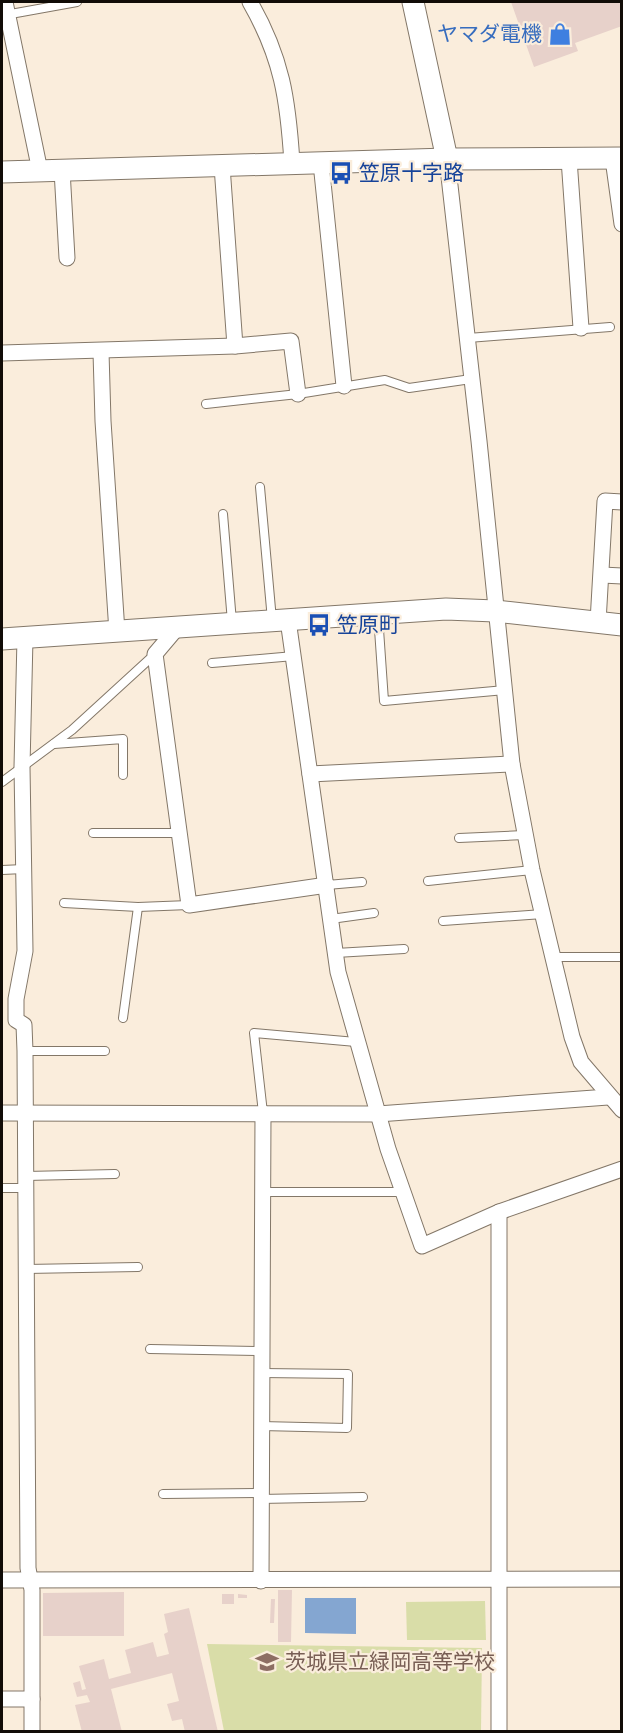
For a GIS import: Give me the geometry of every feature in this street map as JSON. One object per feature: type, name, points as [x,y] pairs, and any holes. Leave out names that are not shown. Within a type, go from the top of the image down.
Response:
[{"type":"street","points":[[250,2],[276,54],[289,116],[292,163]]},
{"type":"street","points":[[413,2],[447,159],[512,764],[524,835],[581,1062],[621,1110]]},
{"type":"street","points":[[5,11],[40,171]]},
{"type":"street","points":[[2,172],[447,159],[617,158],[621,224]]},
{"type":"street","points":[[569,159],[581,328]]},
{"type":"street","points":[[321,163],[344,386]]},
{"type":"street","points":[[222,166],[236,346]]},
{"type":"street","points":[[62,170],[67,258]]},
{"type":"street","points":[[2,353],[101,352],[236,346],[291,341],[298,394]]},
{"type":"street","points":[[101,352],[103,421],[117,632]]},
{"type":"street","points":[[598,622],[603,575],[605,501],[621,502]]},
{"type":"street","points":[[603,575],[621,576]]},
{"type":"street","points":[[2,639],[446,609],[495,611],[621,625]]},
{"type":"street","points":[[280,621],[294,656],[338,972],[378,1114],[422,1246],[499,1212],[621,1169]]},
{"type":"street","points":[[177,628],[155,654],[189,905],[327,885]]},
{"type":"street","points":[[25,638],[22,766],[25,951],[16,999],[16,1020],[24,1025],[25,1051],[32,1731]]},
{"type":"street","points":[[310,774],[512,764]]},
{"type":"street","points":[[2,1113],[378,1114],[609,1097]]},
{"type":"street","points":[[261,1581],[263,1113]]},
{"type":"street","points":[[499,1212],[500,1731]]},
{"type":"street","points":[[2,1580],[621,1579]]},
{"type":"street","points":[[2,1700],[32,1700]]},
{"type":"lane","points":[[5,11],[77,2]]},
{"type":"lane","points":[[468,338],[610,327]]},
{"type":"lane","points":[[206,404],[298,394],[385,380],[409,388],[471,379]]},
{"type":"lane","points":[[260,487],[280,621]]},
{"type":"lane","points":[[223,514],[232,624]]},
{"type":"lane","points":[[378,613],[384,701],[505,690]]},
{"type":"lane","points":[[2,782],[125,683],[155,654]]},
{"type":"lane","points":[[212,663],[294,656]]},
{"type":"lane","points":[[52,744],[123,740],[123,775]]},
{"type":"lane","points":[[93,833],[179,833]]},
{"type":"lane","points":[[459,838],[524,835]]},
{"type":"lane","points":[[2,870],[24,869]]},
{"type":"lane","points":[[428,880],[532,870]]},
{"type":"lane","points":[[327,885],[362,882]]},
{"type":"lane","points":[[64,903],[138,907],[189,905]]},
{"type":"lane","points":[[123,1018],[138,907]]},
{"type":"lane","points":[[330,919],[374,913]]},
{"type":"lane","points":[[443,921],[543,914]]},
{"type":"lane","points":[[336,952],[404,949]]},
{"type":"lane","points":[[553,957],[621,957]]},
{"type":"lane","points":[[263,1113],[254,1033],[356,1042]]},
{"type":"lane","points":[[25,1051],[105,1051]]},
{"type":"lane","points":[[2,1188],[26,1182],[115,1174]]},
{"type":"lane","points":[[263,1192],[402,1191]]},
{"type":"lane","points":[[26,1269],[138,1268]]},
{"type":"lane","points":[[150,1349],[262,1351]]},
{"type":"lane","points":[[261,1426],[347,1428],[348,1374],[262,1373]]},
{"type":"lane","points":[[163,1494],[363,1497]]},
{"type":"green space","points":[[485,1601],[486,1640],[407,1640],[406,1602]]},
{"type":"green space","points":[[207,1644],[482,1648],[481,1731],[224,1731]]},
{"type":"water","points":[[305,1598],[356,1598],[356,1634],[305,1633]]},
{"type":"building","name":"ヤマダ電機","points":[[511,2],[622,2],[622,26],[575,43],[578,51],[534,67]]},
{"type":"building","points":[[278,1590],[292,1590],[291,1642],[278,1642]]},
{"type":"building","points":[[124,1592],[124,1636],[43,1636],[43,1593]]},
{"type":"building","points":[[222,1594],[234,1594],[234,1604],[222,1604]]},
{"type":"building","points":[[238,1594],[247,1595],[247,1598],[238,1598]]},
{"type":"building","points":[[271,1599],[275,1599],[274,1623],[270,1623]]},
{"type":"building","points":[[189,1608],[218,1732],[185,1732],[182,1719],[172,1721],[167,1704],[179,1701],[172,1673],[111,1689],[122,1732],[82,1732],[75,1705],[90,1702],[87,1695],[77,1697],[73,1683],[80,1681],[82,1690],[86,1689],[79,1666],[104,1659],[109,1679],[131,1673],[125,1650],[153,1642],[157,1657],[169,1654],[164,1634],[168,1632],[164,1614]]},
{"type":"place","name":"ヤマダ電機","points":[[560,34]]},
{"type":"place","name":"笠原十字路","points":[[341,173]]},
{"type":"place","name":"笠原町","points":[[319,625]]},
{"type":"place","name":"茨城県立緑岡高等学校","points":[[267,1662]]}]
